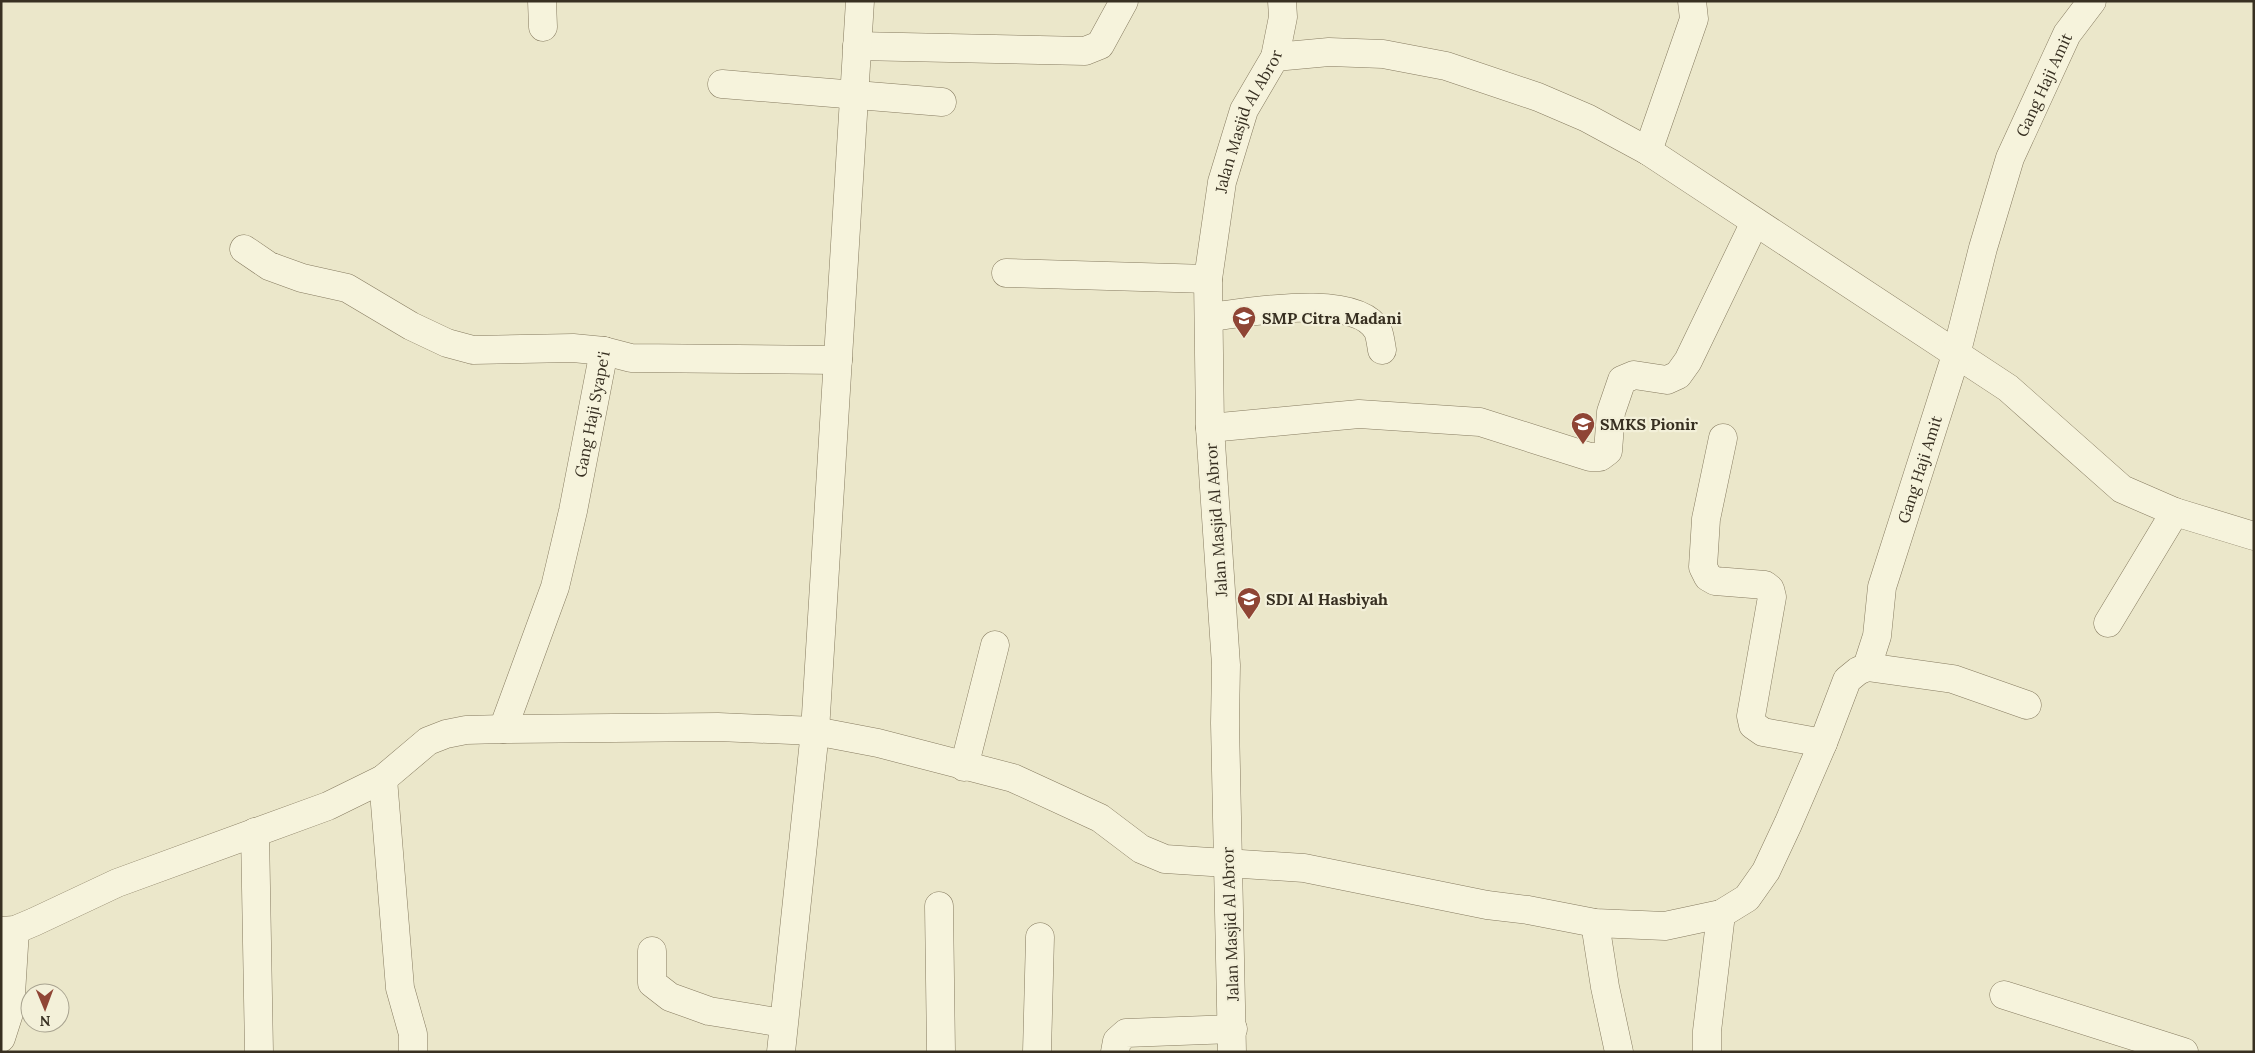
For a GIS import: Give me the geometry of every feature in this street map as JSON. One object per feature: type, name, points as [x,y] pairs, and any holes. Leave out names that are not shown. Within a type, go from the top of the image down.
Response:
[{"type":"street","points":[[781,1052],[815,731],[860,1]]},
{"type":"street","points":[[857,46],[1085,51],[1100,45],[1124,1]]},
{"type":"street","name":"Jalan Masjid Al Abror","points":[[1233,1040],[1225,723],[1226,665],[1210,428],[1208,279],[1222,182],[1244,110],[1275,57],[1283,17],[1282,1]]},
{"type":"street","points":[[1648,151],[1694,18],[1692,1]]},
{"type":"street","name":"Gang Haji Amit","points":[[1867,667],[1877,636],[1882,587],[1956,355],[1983,248],[2010,158],[2067,34],[2092,1]]},
{"type":"street","points":[[1275,57],[1329,52],[1383,54],[1446,66],[1538,96],[1587,118],[1648,151],[2008,388],[2122,488],[2175,512],[2254,536]]},
{"type":"street","points":[[722,84],[942,102]]},
{"type":"street","points":[[1210,428],[1359,414],[1480,422],[1590,457],[1600,457],[1608,452],[1611,412],[1622,380],[1634,375],[1666,380],[1678,375],[1688,361],[1755,222]]},
{"type":"street","name":"Gang Haji Syape'i","points":[[244,250],[269,266],[302,278],[347,288],[411,326],[464,348],[472,350],[563,348],[604,351],[555,587],[503,729]]},
{"type":"street","points":[[1006,273],[1208,279]]},
{"type":"street","points":[[1209,317],[1294,307],[1338,308],[1365,319],[1377,331],[1382,350]]},
{"type":"street","points":[[604,351],[630,358],[838,360]]},
{"type":"street","points":[[1723,438],[1706,519],[1703,567],[1708,577],[1715,581],[1765,585],[1770,589],[1772,598],[1751,716],[1753,725],[1762,732],[1824,743]]},
{"type":"street","points":[[2108,623],[2175,512]]},
{"type":"street","points":[[964,767],[995,645]]},
{"type":"street","points":[[1,1038],[10,1010],[8,930],[117,883],[328,806],[383,779],[428,741],[459,731],[718,726],[815,731],[878,743],[964,767],[1013,778],[1057,796],[1100,818],[1142,850],[1165,859],[1304,868],[1488,905],[1528,910],[1594,923],[1633,923],[1665,926],[1721,914],[1748,898],[1766,871],[1824,743],[1846,680],[1858,671],[1867,667],[1953,679],[2027,705]]},
{"type":"street","points":[[383,779],[400,988],[412,1034],[413,1052]]},
{"type":"street","points":[[255,832],[259,1052]]},
{"type":"street","points":[[939,906],[941,1052]]},
{"type":"street","points":[[1707,1052],[1707,1031],[1721,914]]},
{"type":"street","points":[[1594,923],[1619,1052]]},
{"type":"street","points":[[1037,1052],[1040,937]]},
{"type":"street","points":[[652,951],[652,983],[670,997],[709,1011],[783,1023]]},
{"type":"street","points":[[2004,994],[2184,1052]]},
{"type":"street","points":[[1115,1052],[1117,1041],[1126,1034],[1233,1040]]},
{"type":"place","name":"SMP Citra Madani","points":[[1244,339]]},
{"type":"place","name":"SMKS Pionir","points":[[1583,445]]},
{"type":"place","name":"SDI Al Hasbiyah","points":[[1249,620]]}]
